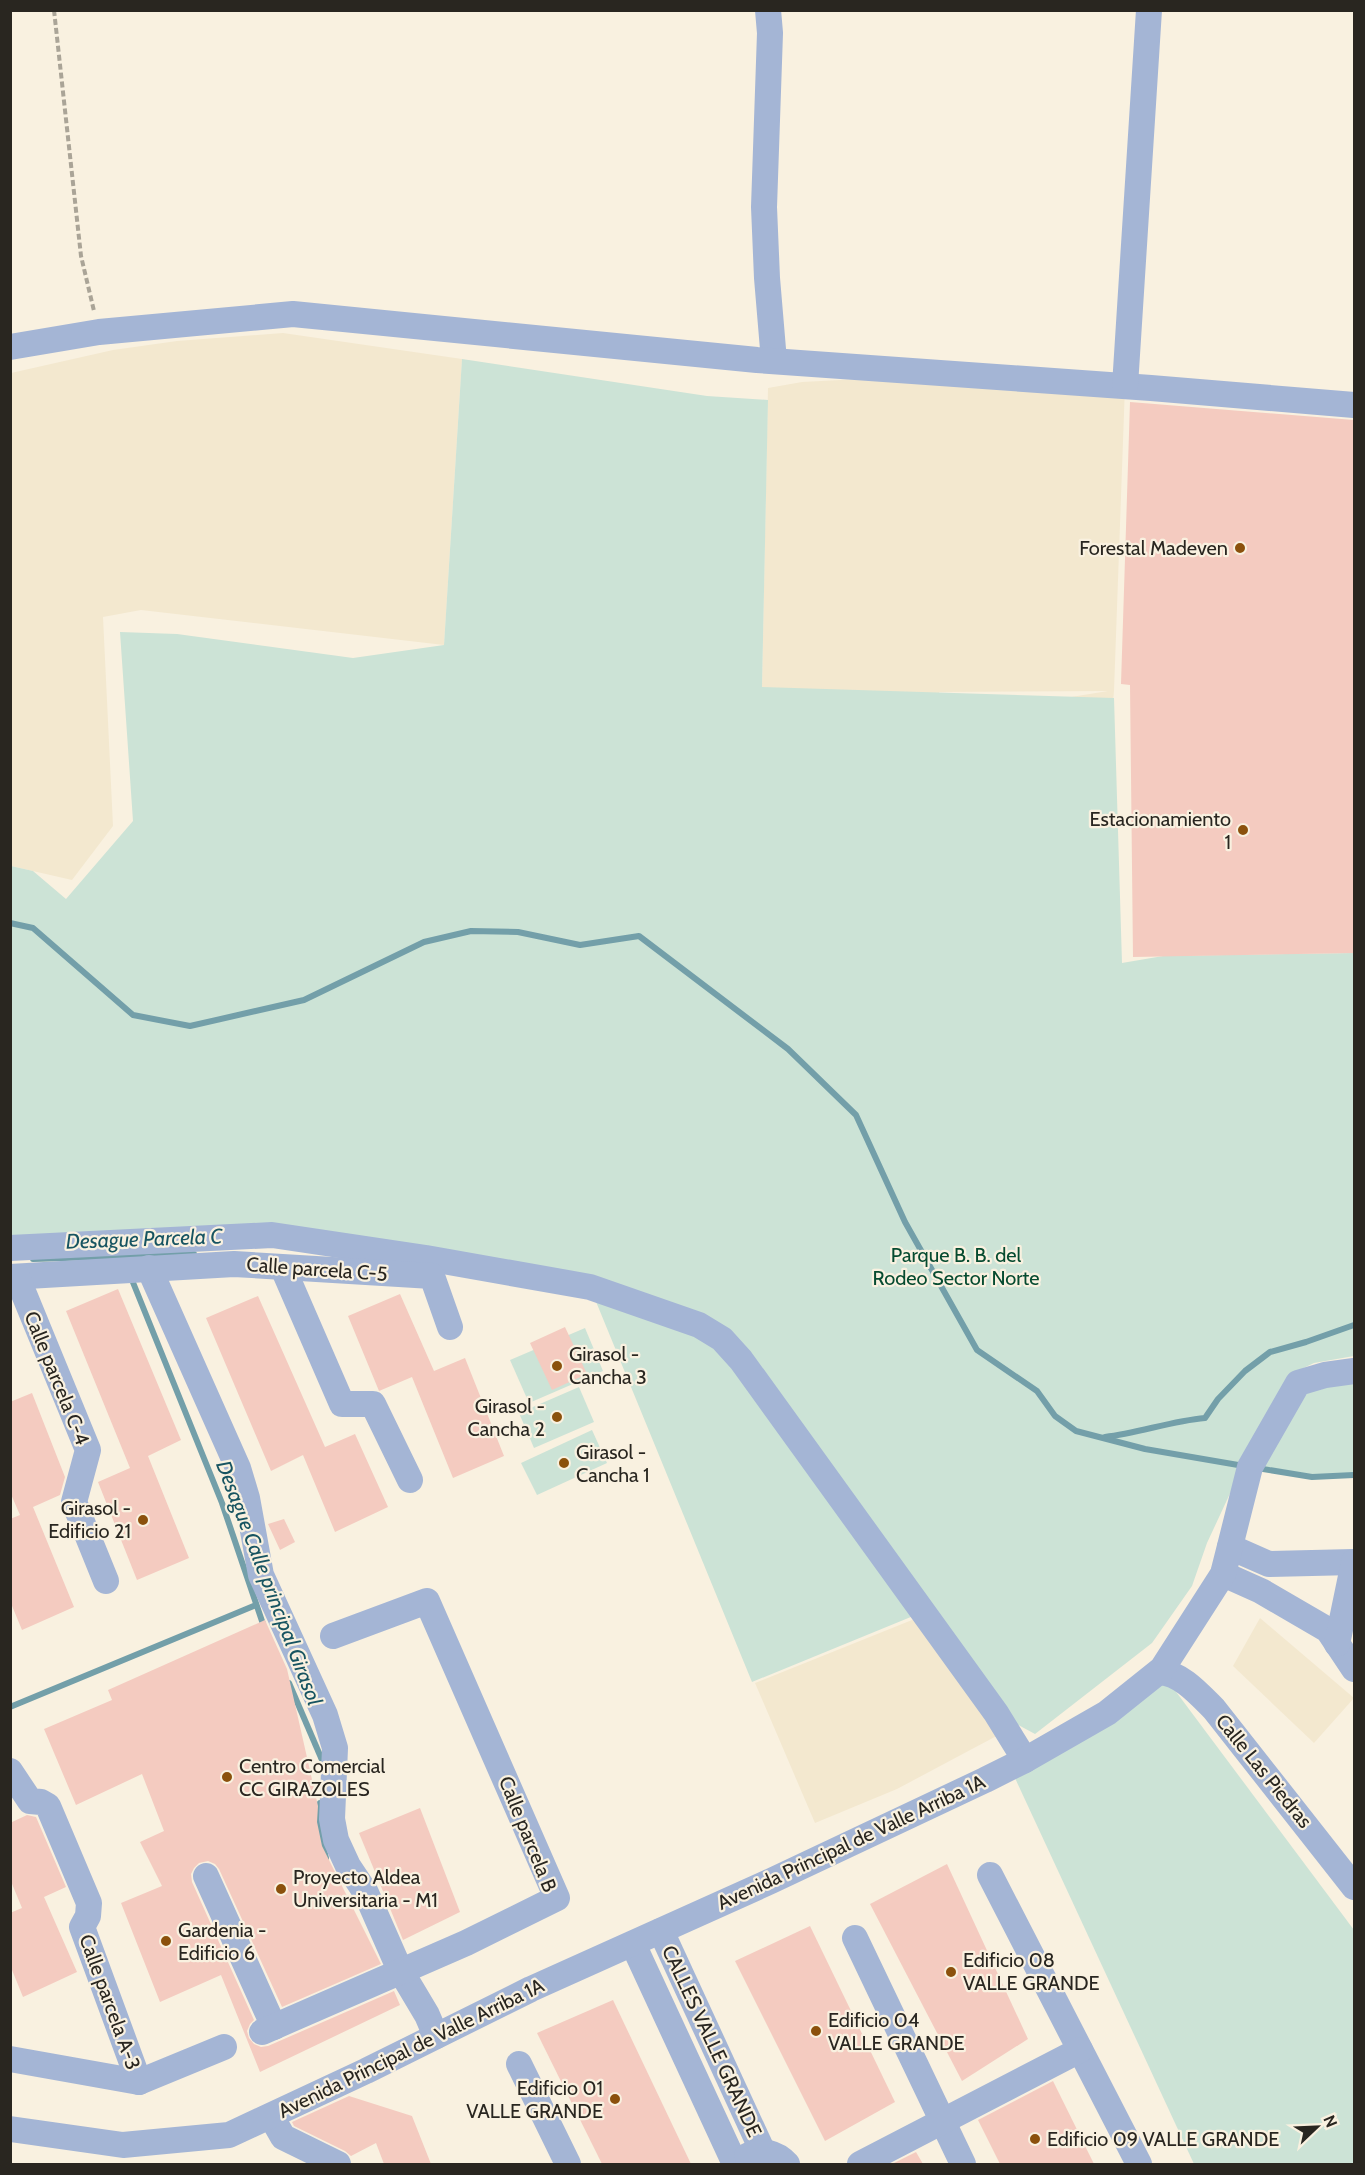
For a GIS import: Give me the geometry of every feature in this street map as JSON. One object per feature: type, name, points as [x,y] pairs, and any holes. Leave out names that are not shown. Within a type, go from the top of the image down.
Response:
[{"type":"street","points":[[768,10],[770,33],[764,207],[774,361]]},
{"type":"street","points":[[1125,386],[1149,10]]},
{"type":"street","points":[[10,348],[99,332],[293,314],[774,361],[1354,405]]},
{"type":"street","points":[[10,1248],[272,1235],[426,1258],[590,1287],[699,1324],[722,1339],[741,1360],[991,1706],[1025,1760]]},
{"type":"street","name":"Calle parcela C-5","points":[[14,1277],[234,1264],[432,1276],[450,1327]]},
{"type":"street","points":[[149,1268],[238,1468],[247,1498],[261,1575],[325,1715],[335,1748],[332,1819],[336,1840],[348,1866],[366,1893],[401,1971],[427,2015],[436,2036]]},
{"type":"street","points":[[284,1268],[342,1404],[373,1404],[410,1480]]},
{"type":"street","name":"Calle parcela C-4","points":[[14,1277],[88,1450],[74,1502],[106,1581]]},
{"type":"street","name":"Avenida Principal de Valle Arriba 1A","points":[[10,2129],[123,2145],[229,2135],[531,1989],[633,1944],[1025,1760],[1107,1713],[1159,1672],[1223,1574],[1250,1467],[1298,1383],[1325,1375],[1354,1371]]},
{"type":"street","points":[[1230,1547],[1269,1564],[1354,1562],[1337,1644]]},
{"type":"street","points":[[1223,1574],[1262,1591],[1328,1630],[1354,1669]]},
{"type":"street","name":"Calle parcela B","points":[[206,1876],[268,2030],[466,1943],[557,1898],[427,1600],[333,1636]]},
{"type":"street","name":"Calle Las Piedras","points":[[1159,1672],[1168,1672],[1194,1689],[1214,1709],[1354,1887]]},
{"type":"street","name":"Calle parcela A-3","points":[[10,1771],[30,1801],[41,1802],[48,1806],[85,1893],[89,1903],[88,1916],[82,1927],[139,2082]]},
{"type":"street","points":[[990,1875],[1139,2164]]},
{"type":"street","name":"CALLES VALLE GRANDE","points":[[661,1931],[763,2152]]},
{"type":"street","points":[[855,1938],[963,2164]]},
{"type":"street","name":"CALLES VALLE GRANDE","points":[[633,1944],[737,2164],[753,2154],[763,2152],[773,2154],[787,2164]]},
{"type":"street","points":[[10,2059],[139,2082],[224,2047]]},
{"type":"street","points":[[860,2164],[1080,2050]]},
{"type":"street","points":[[519,2064],[568,2164]]},
{"type":"street","points":[[271,2116],[283,2137],[338,2164]]},
{"type":"path","points":[[54,10],[81,256],[99,332]]},
{"type":"shaded area","points":[[283,333],[462,359],[444,645],[141,610],[103,617],[113,826],[72,880],[11,866],[11,373],[113,350],[177,341]]},
{"type":"shaded area","points":[[916,376],[1125,386],[1114,691],[1097,891],[762,687],[768,388],[802,382]],"holes":[[[1108,691],[1065,698],[939,693],[939,692]]]},
{"type":"shaded area","points":[[922,1616],[1004,1732],[897,1789],[815,1823],[755,1683]]},
{"type":"shaded area","points":[[1260,1618],[1354,1698],[1314,1743],[1233,1666]]},
{"type":"green space","name":"Parque B. B. del Rodeo Sector Norte","points":[[462,359],[707,396],[768,400],[762,687],[1114,698],[1122,963],[1163,956],[1354,953],[1354,1356],[1314,1363],[1291,1374],[1246,1459],[1207,1543],[1192,1586],[1152,1643],[1035,1734],[996,1713],[923,1612],[752,1682],[590,1287],[258,1243],[11,1248],[11,866],[33,871],[66,899],[133,821],[120,632],[177,634],[353,658],[444,645]]},
{"type":"green space","name":"Girasol - Cancha 3","points":[[585,1328],[603,1371],[529,1403],[510,1360]]},
{"type":"green space","points":[[1354,1374],[1354,1474],[1314,1475],[1256,1465],[1300,1386]]},
{"type":"green space","name":"Girasol - Cancha 2","points":[[579,1387],[594,1422],[534,1448],[519,1413]]},
{"type":"green space","name":"Girasol - Cancha 1","points":[[592,1430],[607,1463],[537,1495],[521,1463]]},
{"type":"green space","points":[[1165,1677],[1354,1930],[1354,2164],[1194,2164],[1015,1778]]},
{"type":"building","points":[[1130,402],[1354,420],[1354,953],[1133,957],[1130,685],[1121,684]]},
{"type":"building","points":[[118,1289],[181,1440],[148,1456],[189,1558],[137,1580],[98,1482],[130,1468],[66,1311]]},
{"type":"building","points":[[400,1294],[434,1371],[465,1358],[504,1456],[453,1478],[412,1377],[379,1391],[348,1316]]},
{"type":"building","points":[[258,1296],[325,1447],[355,1434],[388,1507],[335,1532],[303,1455],[271,1471],[206,1318]]},
{"type":"building","points":[[565,1327],[587,1374],[552,1390],[530,1343]]},
{"type":"building","points":[[32,1393],[65,1477],[60,1495],[33,1507],[74,1607],[22,1630],[10,1601],[10,1519],[20,1515],[10,1492],[10,1402]]},
{"type":"building","points":[[284,1519],[295,1542],[280,1550],[268,1524]]},
{"type":"building","name":"Centro Comercial CC GIRAZOLES","points":[[265,1620],[287,1669],[318,1806],[317,1822],[322,1846],[381,1964],[282,2007],[219,1869],[208,1861],[199,1863],[191,1874],[192,1882],[254,2020],[247,2031],[254,2044],[261,2047],[268,2046],[394,1991],[400,2005],[260,2072],[221,1975],[160,2002],[121,1903],[162,1886],[140,1842],[164,1831],[142,1774],[76,1805],[44,1729],[112,1700],[108,1690]]},
{"type":"building","points":[[420,1808],[460,1912],[403,1940],[359,1833]]},
{"type":"building","points":[[27,1815],[36,1817],[66,1887],[44,1897],[77,1972],[23,1997],[10,1965],[10,1913],[22,1908],[10,1879],[10,1823]]},
{"type":"building","name":"Edificio 08 VALLE GRANDE","points":[[947,1864],[1028,2039],[962,2081],[870,1904]]},
{"type":"building","name":"Edificio 04 VALLE GRANDE","points":[[810,1926],[895,2102],[825,2141],[735,1961]]},
{"type":"building","name":"Edificio 01 VALLE GRANDE","points":[[613,2000],[691,2164],[602,2164],[537,2033]]},
{"type":"building","name":"Edificio 09 VALLE GRANDE","points":[[1053,2081],[1094,2164],[1000,2164],[978,2120]]},
{"type":"building","points":[[349,2096],[412,2116],[431,2164],[384,2164],[376,2143],[351,2156],[294,2126],[292,2122]]},
{"type":"building","points":[[916,2152],[923,2164],[892,2164]]},
{"type":"waterway","points":[[10,923],[33,928],[133,1015],[190,1026],[304,1000],[424,942],[471,931],[518,932],[580,945],[639,936],[788,1049],[856,1115],[905,1222],[977,1350],[1037,1391],[1055,1416],[1076,1431],[1145,1449],[1244,1466]]},
{"type":"waterway","name":"Desague Parcela C","points":[[33,1259],[194,1254]]},
{"type":"waterway","name":"Desague Calle principal Girasol","points":[[130,1275],[222,1503],[264,1627]]},
{"type":"waterway","points":[[1105,1437],[1205,1418],[1218,1399],[1245,1371],[1270,1352],[1354,1325]]},
{"type":"waterway","points":[[1257,1468],[1312,1477],[1354,1475]]},
{"type":"waterway","points":[[10,1707],[256,1605]]},
{"type":"waterway","name":"Desague Calle principal Girasol","points":[[289,1683],[325,1767]]},
{"type":"waterway","name":"Desague Calle principal Girasol","points":[[320,1803],[318,1826],[326,1858]]},
{"type":"place","name":"Forestal Madeven","points":[[1240,548]]},
{"type":"place","name":"Estacionamiento 1","points":[[1243,830]]},
{"type":"place","name":"Girasol - Cancha 3","points":[[557,1366]]},
{"type":"place","name":"Girasol - Cancha 2","points":[[557,1417]]},
{"type":"place","name":"Girasol - Cancha 1","points":[[564,1463]]},
{"type":"place","name":"Girasol - Edificio 21","points":[[143,1520]]},
{"type":"place","name":"Centro Comercial CC GIRAZOLES","points":[[227,1777]]},
{"type":"place","name":"Proyecto Aldea Universitaria - M1","points":[[281,1889]]},
{"type":"place","name":"Gardenia - Edificio 6","points":[[166,1941]]},
{"type":"place","name":"Edificio 08 VALLE GRANDE","points":[[951,1972]]},
{"type":"place","name":"Edificio 04 VALLE GRANDE","points":[[816,2031]]},
{"type":"place","name":"Edificio 01 VALLE GRANDE","points":[[615,2099]]},
{"type":"place","name":"Edificio 09 VALLE GRANDE","points":[[1035,2139]]}]
